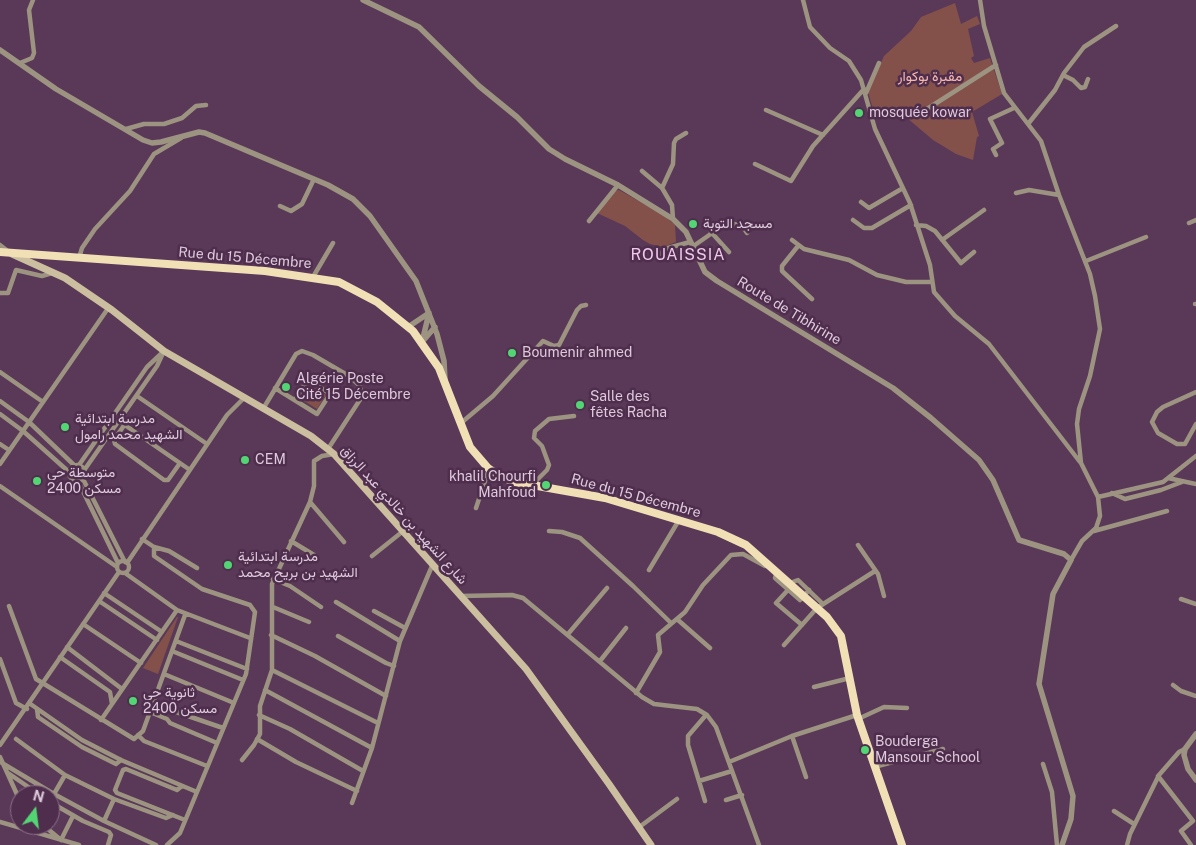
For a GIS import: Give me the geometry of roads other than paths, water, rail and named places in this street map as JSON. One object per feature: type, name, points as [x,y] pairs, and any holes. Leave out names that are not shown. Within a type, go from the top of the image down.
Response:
[{"type":"main road","name":"Rue du 15 Décembre","points":[[0,252],[265,271],[339,282],[376,302],[408,327],[422,342],[445,382],[470,447],[489,468],[514,482],[588,493],[679,520],[734,538],[746,544],[777,572],[788,587],[806,593],[820,606],[841,636],[858,717],[902,845]]},
{"type":"main road","name":"شارع الشهيد بن خالدي عبد الرزاق","points":[[12,254],[54,272],[109,308],[164,350],[263,408],[334,454],[432,566],[526,669],[651,845]]},
{"type":"street","points":[[20,64],[32,58],[34,53],[29,10],[33,0]]},
{"type":"street","name":"Route de Tibhirine","points":[[363,0],[419,27],[479,86],[565,159],[618,185],[673,218],[686,232],[705,272],[717,282],[893,388],[958,440],[979,460],[993,480],[1019,540],[1064,554],[1071,560]]},
{"type":"street","points":[[803,0],[810,27],[824,43],[849,61],[861,80],[878,136],[911,205],[930,266],[934,292],[956,316],[990,344],[1080,464],[1098,497],[1100,516],[1092,531],[1082,541],[1053,594],[1039,684],[1073,796],[1072,819],[1062,845]]},
{"type":"street","points":[[980,0],[984,26],[1004,93],[1041,140],[1059,195],[1086,261],[1094,290],[1100,329],[1090,376],[1079,409],[1077,424],[1080,464]]},
{"type":"street","points":[[1028,124],[1055,90],[1063,75],[1084,47],[1116,26]]},
{"type":"street","points":[[0,50],[99,116],[126,128],[143,140],[152,143],[199,132],[205,133],[314,179],[353,199],[370,216],[408,266],[435,328],[444,361],[445,382]]},
{"type":"street","points":[[755,164],[792,181],[813,146],[865,92],[879,62]]},
{"type":"street","points":[[872,117],[927,109],[996,65]]},
{"type":"street","points":[[1063,75],[1070,77],[1081,88],[1084,87],[1088,79]]},
{"type":"street","points":[[126,128],[144,124],[164,124],[182,118],[196,106],[206,105]]},
{"type":"street","points":[[996,155],[993,149],[1002,143],[990,119],[1014,108]]},
{"type":"street","points":[[766,110],[823,135]]},
{"type":"street","points":[[662,188],[673,164],[676,138],[686,132]]},
{"type":"street","points":[[79,258],[82,248],[95,229],[130,191],[154,154],[185,136]]},
{"type":"street","points":[[642,171],[662,188],[672,205],[673,218]]},
{"type":"street","points":[[280,206],[291,211],[302,204],[314,179]]},
{"type":"street","points":[[589,220],[618,185]]},
{"type":"street","points":[[861,202],[869,208],[903,188]]},
{"type":"street","points":[[1016,193],[1029,190],[1059,195]]},
{"type":"street","points":[[853,220],[864,228],[872,228],[911,205]]},
{"type":"street","points":[[942,240],[984,210]]},
{"type":"street","points":[[1189,223],[1196,220]]},
{"type":"street","points":[[658,259],[663,251],[668,248],[691,245],[728,222],[743,227],[747,233]]},
{"type":"street","points":[[916,225],[931,228],[961,263],[974,252]]},
{"type":"street","points":[[711,232],[730,252]]},
{"type":"street","points":[[1086,261],[1146,237]]},
{"type":"street","points":[[792,240],[804,250],[849,260],[867,271],[894,280],[931,282]]},
{"type":"street","points":[[0,244],[12,254]]},
{"type":"street","points":[[313,277],[333,244]]},
{"type":"street","points":[[798,246],[782,266],[782,271],[812,299]]},
{"type":"street","points":[[0,293],[8,293],[16,270],[42,276],[54,272]]},
{"type":"street","points":[[461,423],[493,396],[543,341],[554,346],[559,345],[577,310],[581,306],[586,305]]},
{"type":"street","points":[[0,464],[109,308]]},
{"type":"street","points":[[408,327],[429,313]]},
{"type":"street","points":[[422,342],[429,313]]},
{"type":"street","points":[[422,342],[435,328]]},
{"type":"street","points":[[80,480],[86,475],[85,469],[157,366],[164,350]]},
{"type":"street","points":[[69,472],[148,367],[164,350]]},
{"type":"street","points":[[263,408],[296,354],[302,351],[349,376],[359,385],[363,395],[328,449]]},
{"type":"street","points":[[0,372],[43,402]]},
{"type":"street","points":[[275,388],[317,414],[330,394],[308,380],[295,400]]},
{"type":"street","points":[[1196,392],[1163,407],[1157,412],[1152,422],[1158,433],[1177,444],[1185,444],[1196,424]]},
{"type":"street","points":[[137,396],[207,444]]},
{"type":"street","points":[[0,745],[27,709],[29,703],[99,601],[118,568],[126,562],[227,415],[244,398]]},
{"type":"street","points":[[0,401],[29,422],[76,465],[85,469]]},
{"type":"street","points":[[0,414],[23,431],[69,472],[70,478],[80,480],[129,568],[125,573]]},
{"type":"street","points":[[535,486],[539,476],[547,470],[549,465],[542,446],[534,438],[535,431],[549,419],[574,416]]},
{"type":"street","points":[[119,421],[190,470]]},
{"type":"street","points":[[125,424],[114,440],[115,444],[164,480],[168,480],[180,463]]},
{"type":"street","points":[[0,444],[10,450]]},
{"type":"street","points":[[242,760],[257,739],[261,724],[259,715],[272,670],[273,579],[310,502],[314,486],[314,461],[322,456],[334,454]]},
{"type":"street","points":[[1098,497],[1150,486],[1168,478],[1196,456]]},
{"type":"street","points":[[476,508],[489,468]]},
{"type":"street","points":[[1168,478],[1196,484]]},
{"type":"street","points":[[80,480],[118,568]]},
{"type":"street","points":[[1112,493],[1125,500],[1182,482]]},
{"type":"street","points":[[0,486],[185,615],[250,638]]},
{"type":"street","points":[[310,502],[344,542]]},
{"type":"street","points":[[1092,531],[1167,511]]},
{"type":"street","points":[[649,570],[679,520]]},
{"type":"street","points":[[549,531],[562,532],[580,538],[671,623]]},
{"type":"street","points":[[372,556],[402,532]]},
{"type":"street","points":[[142,539],[154,547],[169,551],[197,568]]},
{"type":"street","points":[[291,541],[314,555]]},
{"type":"street","points":[[858,545],[878,574],[884,596]]},
{"type":"street","points":[[154,547],[154,556],[202,589],[250,605],[255,612],[250,638],[251,651],[243,680],[180,833],[167,845]]},
{"type":"street","points":[[636,693],[660,652],[658,635],[671,623],[678,620],[703,585],[731,555],[743,554],[777,572]]},
{"type":"street","points":[[352,803],[372,748],[400,641],[432,566]]},
{"type":"street","points":[[784,645],[820,606],[875,571]]},
{"type":"street","points":[[273,579],[290,586],[321,607]]},
{"type":"street","points":[[788,587],[776,603],[802,625]]},
{"type":"street","points":[[568,634],[607,588]]},
{"type":"street","points":[[104,593],[162,632]]},
{"type":"street","points":[[460,596],[512,595],[523,598],[636,693],[654,704],[697,709],[706,715],[716,727],[759,845]]},
{"type":"street","points":[[1181,599],[1196,604]]},
{"type":"street","points":[[99,601],[156,640]]},
{"type":"street","points":[[336,602],[400,641]]},
{"type":"street","points":[[9,606],[36,679],[134,739],[143,731],[185,615]]},
{"type":"street","points":[[273,607],[309,622]]},
{"type":"street","points":[[101,720],[177,610]]},
{"type":"street","points":[[374,611],[405,628]]},
{"type":"street","points":[[678,620],[710,648]]},
{"type":"street","points":[[83,624],[141,663]]},
{"type":"street","points":[[600,662],[626,628]]},
{"type":"street","points":[[271,635],[315,656],[386,696]]},
{"type":"street","points":[[338,636],[386,664],[394,666]]},
{"type":"street","points":[[176,641],[247,669]]},
{"type":"street","points":[[67,647],[122,689]]},
{"type":"street","points":[[172,651],[243,680]]},
{"type":"street","points":[[60,657],[110,692],[112,704]]},
{"type":"street","points":[[0,659],[16,703],[27,709]]},
{"type":"street","points":[[272,670],[378,723]]},
{"type":"street","points":[[164,674],[234,703]]},
{"type":"street","points":[[814,687],[850,678]]},
{"type":"street","points":[[1173,685],[1181,691],[1196,696]]},
{"type":"street","points":[[265,690],[372,748]]},
{"type":"street","points":[[29,703],[37,709],[38,717],[82,746],[116,764],[121,760],[197,792]]},
{"type":"street","points":[[152,704],[223,728]]},
{"type":"street","points":[[729,762],[792,736],[858,717],[884,707],[907,708]]},
{"type":"street","points":[[167,719],[170,711]]},
{"type":"street","points":[[150,712],[167,719],[170,723],[217,743]]},
{"type":"street","points":[[259,715],[293,731],[363,771]]},
{"type":"street","points":[[705,801],[688,745],[688,736],[706,715]]},
{"type":"street","points":[[1196,734],[1185,749],[1184,755],[1188,769],[1196,780]]},
{"type":"street","points":[[138,735],[144,741],[207,766]]},
{"type":"street","points":[[792,736],[806,777]]},
{"type":"street","points":[[16,739],[65,775],[114,799],[166,818],[173,815]]},
{"type":"street","points":[[257,739],[296,762],[357,791]]},
{"type":"street","points":[[874,767],[943,749]]},
{"type":"street","points":[[1127,845],[1134,824],[1158,776],[1179,752],[1185,749]]},
{"type":"street","points":[[1,760],[13,785]]},
{"type":"street","points":[[1,760],[40,785]]},
{"type":"street","points":[[1043,764],[1052,792],[1057,845]]},
{"type":"street","points":[[182,786],[177,790],[126,769],[123,770],[115,790],[117,793],[185,820]]},
{"type":"street","points":[[699,781],[732,771]]},
{"type":"street","points":[[7,772],[26,785]]},
{"type":"street","points":[[59,785],[65,775]]},
{"type":"street","points":[[1158,776],[1192,821],[1181,831],[1192,845]]},
{"type":"street","points":[[726,800],[742,795]]},
{"type":"street","points":[[60,797],[104,821],[156,845]]},
{"type":"street","points":[[104,821],[114,799]]},
{"type":"street","points":[[638,828],[677,799]]},
{"type":"street","points":[[60,808],[109,832],[111,835],[108,845]]},
{"type":"street","points":[[1114,811],[1134,824]]},
{"type":"street","points":[[61,840],[73,816]]},
{"type":"street","points":[[0,822],[79,845]]},
{"type":"street","points":[[55,835],[61,840]]},
{"type":"place","name":"mosquée kowar","points":[[859,113]]},
{"type":"place","name":"مسجد التوبة","points":[[693,224]]},
{"type":"place","name":"Boumenir ahmed","points":[[512,353]]},
{"type":"place","name":"Algérie Poste Cité 15 Décembre","points":[[286,387]]},
{"type":"place","name":"Salle des fêtes Racha","points":[[580,405]]},
{"type":"place","name":"مدرسة ابتدائية الشهيد محمد رامول","points":[[65,427]]},
{"type":"place","name":"CEM","points":[[245,460]]},
{"type":"place","name":"متوسطة حي 2400 مسكن","points":[[37,481]]},
{"type":"place","name":"khalil Chourfi Mahfoud","points":[[546,485]]},
{"type":"place","name":"مدرسة ابتدائية الشهيد بن بريح محمد","points":[[228,565]]},
{"type":"place","name":"ثانوية حي 2400 مسكن","points":[[133,701]]},
{"type":"place","name":"Bouderga Mansour School","points":[[865,750]]},
{"type":"district","name":"ROUAISSIA","points":[[678,255]]},
{"type":"park label","name":"مقبرة بوكوار","points":[[930,77]]}]
